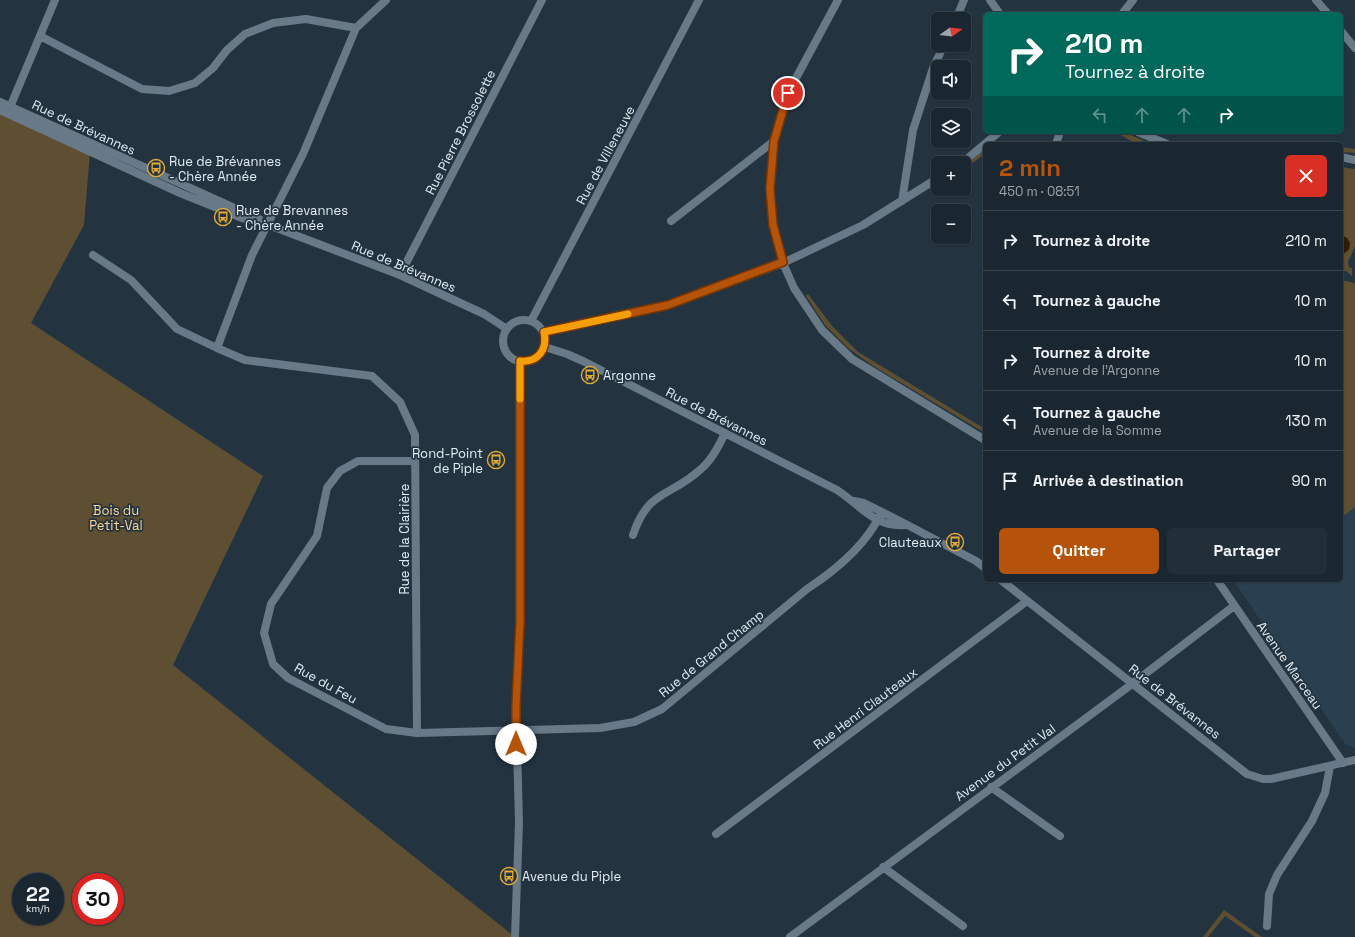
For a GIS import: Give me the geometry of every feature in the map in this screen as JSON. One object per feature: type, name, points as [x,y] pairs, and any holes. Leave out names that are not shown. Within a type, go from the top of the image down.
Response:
[{"type":"street","points":[[6,110],[55,0]]},
{"type":"street","points":[[217,348],[252,254],[303,154],[356,28],[386,0]]},
{"type":"street","name":"Rue Pierre Brossolette","points":[[400,275],[542,0]]},
{"type":"street","name":"Rue de Villeneuve","points":[[531,321],[699,0]]},
{"type":"street","points":[[838,0],[788,93],[774,141],[770,189],[773,225],[783,262],[794,288],[822,330],[852,359],[983,439]]},
{"type":"street","points":[[959,12],[964,0]]},
{"type":"street","points":[[990,0],[999,12]]},
{"type":"street","points":[[1124,12],[1133,0]]},
{"type":"street","points":[[1316,0],[1326,12]]},
{"type":"street","points":[[40,36],[142,89],[169,91],[195,83],[213,68],[227,50],[245,34],[273,23],[306,19],[356,28]]},
{"type":"street","points":[[1343,33],[1355,48]]},
{"type":"street","points":[[902,201],[913,130],[933,68],[941,52]]},
{"type":"street","name":"Rue de Brévannes","points":[[0,102],[6,110],[180,193],[400,275],[484,314],[507,329]]},
{"type":"street","points":[[986,142],[996,134]]},
{"type":"street","points":[[1143,134],[1162,142]]},
{"type":"street","points":[[671,221],[774,141]]},
{"type":"street","points":[[970,156],[983,145]]},
{"type":"street","points":[[1343,157],[1355,160]]},
{"type":"street","points":[[544,332],[668,305],[783,262],[863,225],[931,182]]},
{"type":"street","name":"Rue de la Clairière","points":[[93,255],[131,280],[177,329],[246,360],[372,376],[400,402],[415,435],[417,732]]},
{"type":"street","points":[[517,321],[531,321],[539,326],[544,332],[544,347],[536,358],[531,361],[520,361],[513,358],[505,347],[503,341],[507,329],[517,321]]},
{"type":"street","name":"Rue de Brévannes","points":[[544,347],[567,354],[585,362],[837,490],[854,501],[862,511],[880,516],[890,524],[905,525],[983,567]]},
{"type":"street","points":[[515,937],[519,823],[516,730],[520,622],[520,361]]},
{"type":"street","points":[[633,535],[636,524],[649,504],[662,494],[689,479],[703,468],[725,434]]},
{"type":"street","name":"Rue du Feu","points":[[415,461],[358,461],[340,472],[327,488],[317,536],[271,604],[264,633],[273,664],[288,678],[386,729],[417,732],[516,730]]},
{"type":"street","name":"Rue de Grand Champ","points":[[516,730],[600,728],[634,722],[662,709],[807,589],[828,575],[869,535],[880,516]]},
{"type":"street","name":"Rue de Brévannes","points":[[1004,582],[1251,775],[1263,779],[1271,779],[1355,760]]},
{"type":"street","name":"Avenue Marceau","points":[[1218,582],[1343,763]]},
{"type":"street","name":"Rue Henri Clauteaux","points":[[716,834],[1028,601]]},
{"type":"street","name":"Avenue du Petit Val","points":[[790,937],[1133,683],[1234,606]]},
{"type":"street","points":[[1267,926],[1269,894],[1274,881],[1312,821],[1325,793],[1330,766]]},
{"type":"street","points":[[991,787],[1060,836]]},
{"type":"street","points":[[883,867],[922,898],[963,926]]},
{"type":"shaded area","points":[[1343,236],[1347,238],[1350,243],[1349,249],[1343,254]]},
{"type":"shaded area","points":[[1355,507],[1355,748],[1346,745],[1234,582],[1343,582],[1343,516]]},
{"type":"green space","name":"Bois du Petit-Val","points":[[0,110],[90,152],[84,225],[31,323],[263,476],[173,665],[515,937],[0,937]]},
{"type":"green space","points":[[1119,134],[1128,134],[1146,142],[1133,142]]},
{"type":"green space","points":[[1343,147],[1355,149],[1355,153],[1343,152]]},
{"type":"green space","points":[[983,151],[983,155],[971,164],[971,160]]},
{"type":"green space","points":[[1343,167],[1355,169],[1355,247],[1348,262],[1349,267],[1352,268],[1352,276],[1346,271],[1343,271],[1343,254],[1349,249],[1347,238],[1343,236]]},
{"type":"green space","points":[[1343,280],[1355,283],[1355,507],[1343,516]]},
{"type":"green space","points":[[808,294],[832,326],[858,352],[983,428],[983,432],[873,366],[848,348],[825,325],[806,296]]},
{"type":"green space","points":[[1224,910],[1262,937],[1255,937],[1225,916],[1208,937],[1203,937]]},
{"type":"slow traffic","points":[[520,399],[520,361],[531,361],[540,354],[545,343],[544,332],[628,314]]},
{"type":"place","name":"Rue de Brévannes - Chère Année","points":[[156,168]]},
{"type":"place","name":"Rue de Brevannes - Chère Année","points":[[223,217]]},
{"type":"place","name":"Argonne","points":[[590,375]]},
{"type":"place","name":"Rond-Point de Piple","points":[[496,460]]},
{"type":"place","name":"Clauteaux","points":[[955,542]]},
{"type":"place","name":"Avenue du Piple","points":[[509,876]]},
{"type":"route","points":[[516,744],[516,706],[520,622],[520,361],[531,361],[540,354],[545,343],[544,332],[668,305],[783,262],[773,225],[770,189],[774,141],[788,93]]}]
